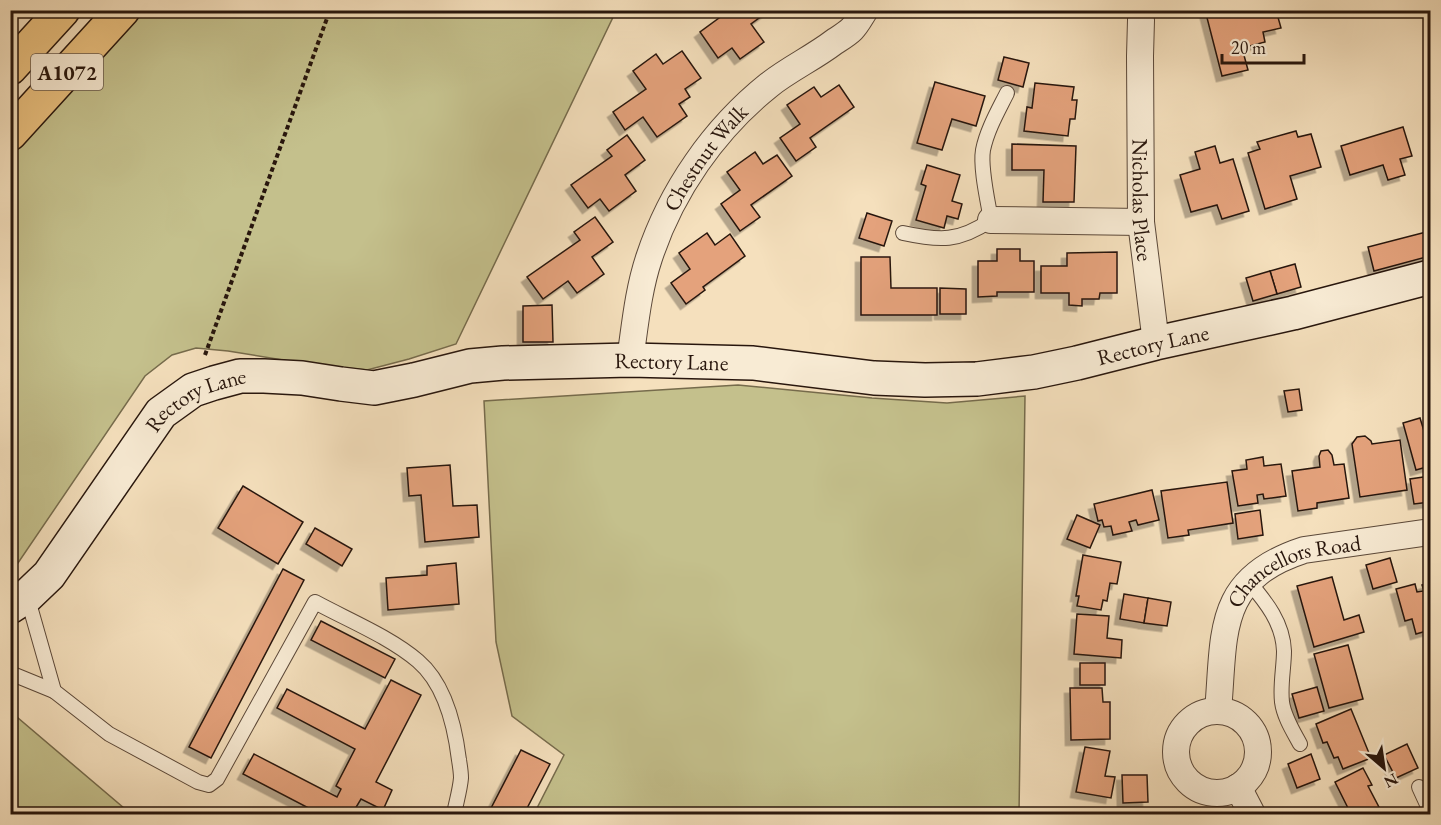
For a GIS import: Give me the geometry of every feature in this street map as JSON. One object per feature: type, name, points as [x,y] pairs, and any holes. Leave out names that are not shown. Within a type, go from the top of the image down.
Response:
[{"type":"main road","name":"A1072","points":[[10,68],[63,10]]},
{"type":"main road","name":"A1072","points":[[10,134],[123,10]]},
{"type":"street","name":"Chestnut Walk","points":[[630,360],[639,296],[648,258],[676,194],[698,160],[726,125],[756,95],[782,74],[815,56],[851,30],[865,10]]},
{"type":"street","name":"Nicholas Place","points":[[1141,20],[1128,56],[1141,222],[1156,343]]},
{"type":"street","points":[[991,220],[1141,222]]},
{"type":"street","name":"Rectory Lane","points":[[19,601],[49,574],[161,412],[193,390],[240,376],[302,378],[374,388],[470,366],[525,362],[630,360],[753,363],[874,378],[977,379],[1045,370],[1077,363],[1293,313],[1431,277]]},
{"type":"street","name":"Chancellors Road","points":[[1218,711],[1226,624],[1241,590],[1255,576],[1270,564],[1304,550],[1431,532]]},
{"type":"street","points":[[1218,711],[1242,720],[1251,730],[1258,755],[1255,768],[1238,788],[1213,793],[1190,784],[1182,774],[1177,762],[1178,738],[1194,718],[1218,711]]},
{"type":"street","points":[[1238,788],[1252,814]]},
{"type":"lane","points":[[903,233],[942,239],[951,238],[976,230],[991,220],[985,186],[983,151],[989,131],[1007,93]]},
{"type":"lane","points":[[1249,582],[1266,602],[1281,632],[1284,648],[1282,702],[1287,719],[1300,744]]},
{"type":"lane","points":[[19,601],[54,691]]},
{"type":"lane","points":[[10,673],[54,691],[109,734],[198,782],[209,785],[217,779],[315,602],[394,644],[419,662],[433,677],[454,727],[458,748],[461,777],[454,814]]},
{"type":"lane","points":[[1419,787],[1431,811]]},
{"type":"path","points":[[193,390],[330,10]]},
{"type":"shaded area","points":[[138,11],[616,11],[456,344],[367,370],[196,348],[172,355],[145,376],[18,563],[11,569],[10,151]]},
{"type":"shaded area","points":[[738,385],[947,403],[1025,396],[1019,814],[534,814],[564,755],[512,716],[496,642],[484,401]]},
{"type":"shaded area","points":[[11,712],[131,814],[11,814]]},
{"type":"building","points":[[730,10],[770,10],[751,24],[764,42],[740,59],[732,48],[718,58],[700,32]]},
{"type":"building","points":[[1205,10],[1276,10],[1281,28],[1263,32],[1265,42],[1242,48],[1248,70],[1222,76]]},
{"type":"building","points":[[682,51],[701,78],[685,89],[690,97],[679,104],[687,116],[657,137],[643,117],[625,130],[613,112],[646,89],[633,71],[656,54],[663,64]]},
{"type":"building","points":[[1004,57],[1029,63],[1023,87],[998,80]]},
{"type":"building","points":[[935,82],[985,96],[976,126],[952,119],[942,150],[917,143]]},
{"type":"building","points":[[1035,83],[1074,87],[1072,100],[1077,100],[1075,119],[1070,119],[1068,136],[1024,131],[1027,107],[1032,108]]},
{"type":"building","points":[[839,85],[854,107],[810,138],[816,147],[796,161],[780,138],[800,124],[787,105],[814,87],[821,97]]},
{"type":"building","points":[[1403,127],[1412,156],[1400,159],[1405,175],[1388,180],[1383,165],[1350,175],[1341,146]]},
{"type":"building","points":[[1296,131],[1298,137],[1311,134],[1321,167],[1290,176],[1297,199],[1265,209],[1248,153],[1260,149],[1257,142]]},
{"type":"building","points":[[627,135],[645,160],[625,175],[636,191],[609,211],[600,199],[588,208],[571,185],[612,156],[607,150]]},
{"type":"building","points":[[1012,144],[1076,146],[1074,202],[1043,202],[1044,170],[1012,170]]},
{"type":"building","points":[[1215,146],[1220,163],[1233,159],[1249,211],[1222,219],[1217,205],[1191,212],[1180,175],[1200,169],[1195,152]]},
{"type":"building","points":[[755,152],[763,164],[777,155],[792,176],[751,205],[760,217],[740,231],[721,204],[740,190],[727,172]]},
{"type":"building","points":[[927,165],[960,175],[952,201],[962,204],[958,219],[947,216],[944,228],[916,220],[926,186],[921,184]]},
{"type":"building","points":[[867,213],[892,221],[884,246],[859,238]]},
{"type":"building","points":[[595,217],[613,242],[592,257],[604,274],[577,293],[568,281],[543,299],[527,277],[580,240],[574,232]]},
{"type":"building","points":[[1430,231],[1430,256],[1374,271],[1368,247]]},
{"type":"building","points":[[707,233],[715,245],[730,234],[745,256],[703,287],[705,290],[686,304],[671,283],[690,269],[679,253]]},
{"type":"building","points":[[997,249],[1020,249],[1020,261],[1034,261],[1034,292],[997,292],[997,296],[978,297],[978,261],[997,261]]},
{"type":"building","points":[[1117,252],[1117,293],[1100,293],[1099,299],[1082,299],[1082,306],[1069,305],[1069,293],[1041,293],[1041,266],[1067,266],[1067,253]]},
{"type":"building","points":[[861,257],[890,257],[891,288],[937,288],[937,315],[861,315]]},
{"type":"building","points":[[1295,264],[1301,287],[1277,294],[1270,271]]},
{"type":"building","points":[[1270,271],[1277,294],[1253,301],[1246,278]]},
{"type":"building","points":[[940,288],[966,289],[966,314],[940,314]]},
{"type":"building","points":[[552,305],[553,342],[523,342],[523,306]]},
{"type":"building","points":[[1299,389],[1302,410],[1288,412],[1284,391]]},
{"type":"building","points":[[1420,418],[1424,431],[1430,429],[1430,466],[1416,470],[1403,423]]},
{"type":"building","points":[[1365,436],[1372,444],[1400,440],[1407,490],[1360,497],[1352,444],[1357,437]]},
{"type":"building","points":[[1328,450],[1332,455],[1334,465],[1344,464],[1349,498],[1317,503],[1317,508],[1298,511],[1292,471],[1320,467],[1321,451]]},
{"type":"building","points":[[1263,457],[1264,466],[1281,464],[1286,496],[1264,499],[1263,494],[1257,495],[1258,503],[1238,506],[1232,471],[1247,469],[1246,460]]},
{"type":"building","points":[[450,465],[453,506],[477,505],[479,537],[425,542],[421,495],[409,496],[407,468]]},
{"type":"building","points":[[1430,476],[1430,502],[1414,504],[1410,479]]},
{"type":"building","points":[[1227,482],[1233,523],[1188,530],[1189,535],[1168,538],[1161,491]]},
{"type":"building","points":[[243,486],[303,522],[278,564],[218,528]]},
{"type":"building","points":[[1152,490],[1159,520],[1138,525],[1136,520],[1129,522],[1132,531],[1113,535],[1111,526],[1104,527],[1102,520],[1098,521],[1094,504]]},
{"type":"building","points":[[1260,510],[1263,535],[1238,539],[1235,514]]},
{"type":"building","points":[[1077,515],[1100,525],[1090,548],[1067,539]]},
{"type":"building","points":[[315,528],[352,549],[342,566],[306,544]]},
{"type":"building","points":[[1083,555],[1121,562],[1117,584],[1110,583],[1107,601],[1103,600],[1101,610],[1077,606],[1079,596],[1076,596]]},
{"type":"building","points":[[1390,558],[1397,582],[1373,589],[1366,565]]},
{"type":"building","points":[[456,563],[459,604],[388,610],[386,578],[427,575],[427,566]]},
{"type":"building","points":[[283,569],[304,580],[211,758],[189,747]]},
{"type":"building","points":[[1332,577],[1344,620],[1359,615],[1364,632],[1314,647],[1297,586]]},
{"type":"building","points":[[1430,582],[1430,630],[1416,634],[1412,619],[1405,621],[1396,589],[1415,584],[1417,592],[1424,591],[1422,585]]},
{"type":"building","points":[[1124,594],[1148,598],[1144,623],[1120,619]]},
{"type":"building","points":[[1148,598],[1171,602],[1167,626],[1144,623]]},
{"type":"building","points":[[1077,614],[1109,616],[1107,638],[1122,640],[1121,658],[1074,654]]},
{"type":"building","points":[[321,621],[395,659],[385,678],[311,640]]},
{"type":"building","points":[[1348,645],[1363,699],[1329,708],[1314,654]]},
{"type":"building","points":[[1080,663],[1105,663],[1105,685],[1080,685]]},
{"type":"building","points":[[391,680],[421,695],[376,782],[392,790],[383,810],[361,799],[352,814],[320,814],[243,774],[254,754],[337,797],[341,789],[336,786],[355,749],[277,708],[287,689],[365,729]]},
{"type":"building","points":[[1317,687],[1324,711],[1299,718],[1292,694]]},
{"type":"building","points":[[1070,688],[1102,688],[1103,702],[1110,702],[1110,739],[1071,740]]},
{"type":"building","points":[[1351,709],[1371,758],[1343,769],[1338,757],[1334,758],[1327,742],[1323,743],[1316,724]]},
{"type":"building","points":[[1407,744],[1418,768],[1396,778],[1384,755]]},
{"type":"building","points":[[1085,747],[1110,751],[1105,776],[1115,777],[1111,798],[1076,792]]},
{"type":"building","points":[[521,750],[550,764],[524,814],[488,814]]},
{"type":"building","points":[[1311,754],[1320,779],[1297,788],[1288,764]]},
{"type":"building","points":[[1363,768],[1372,785],[1368,786],[1381,811],[1374,814],[1351,814],[1335,782]]},
{"type":"building","points":[[1122,775],[1147,775],[1148,802],[1123,803]]}]
